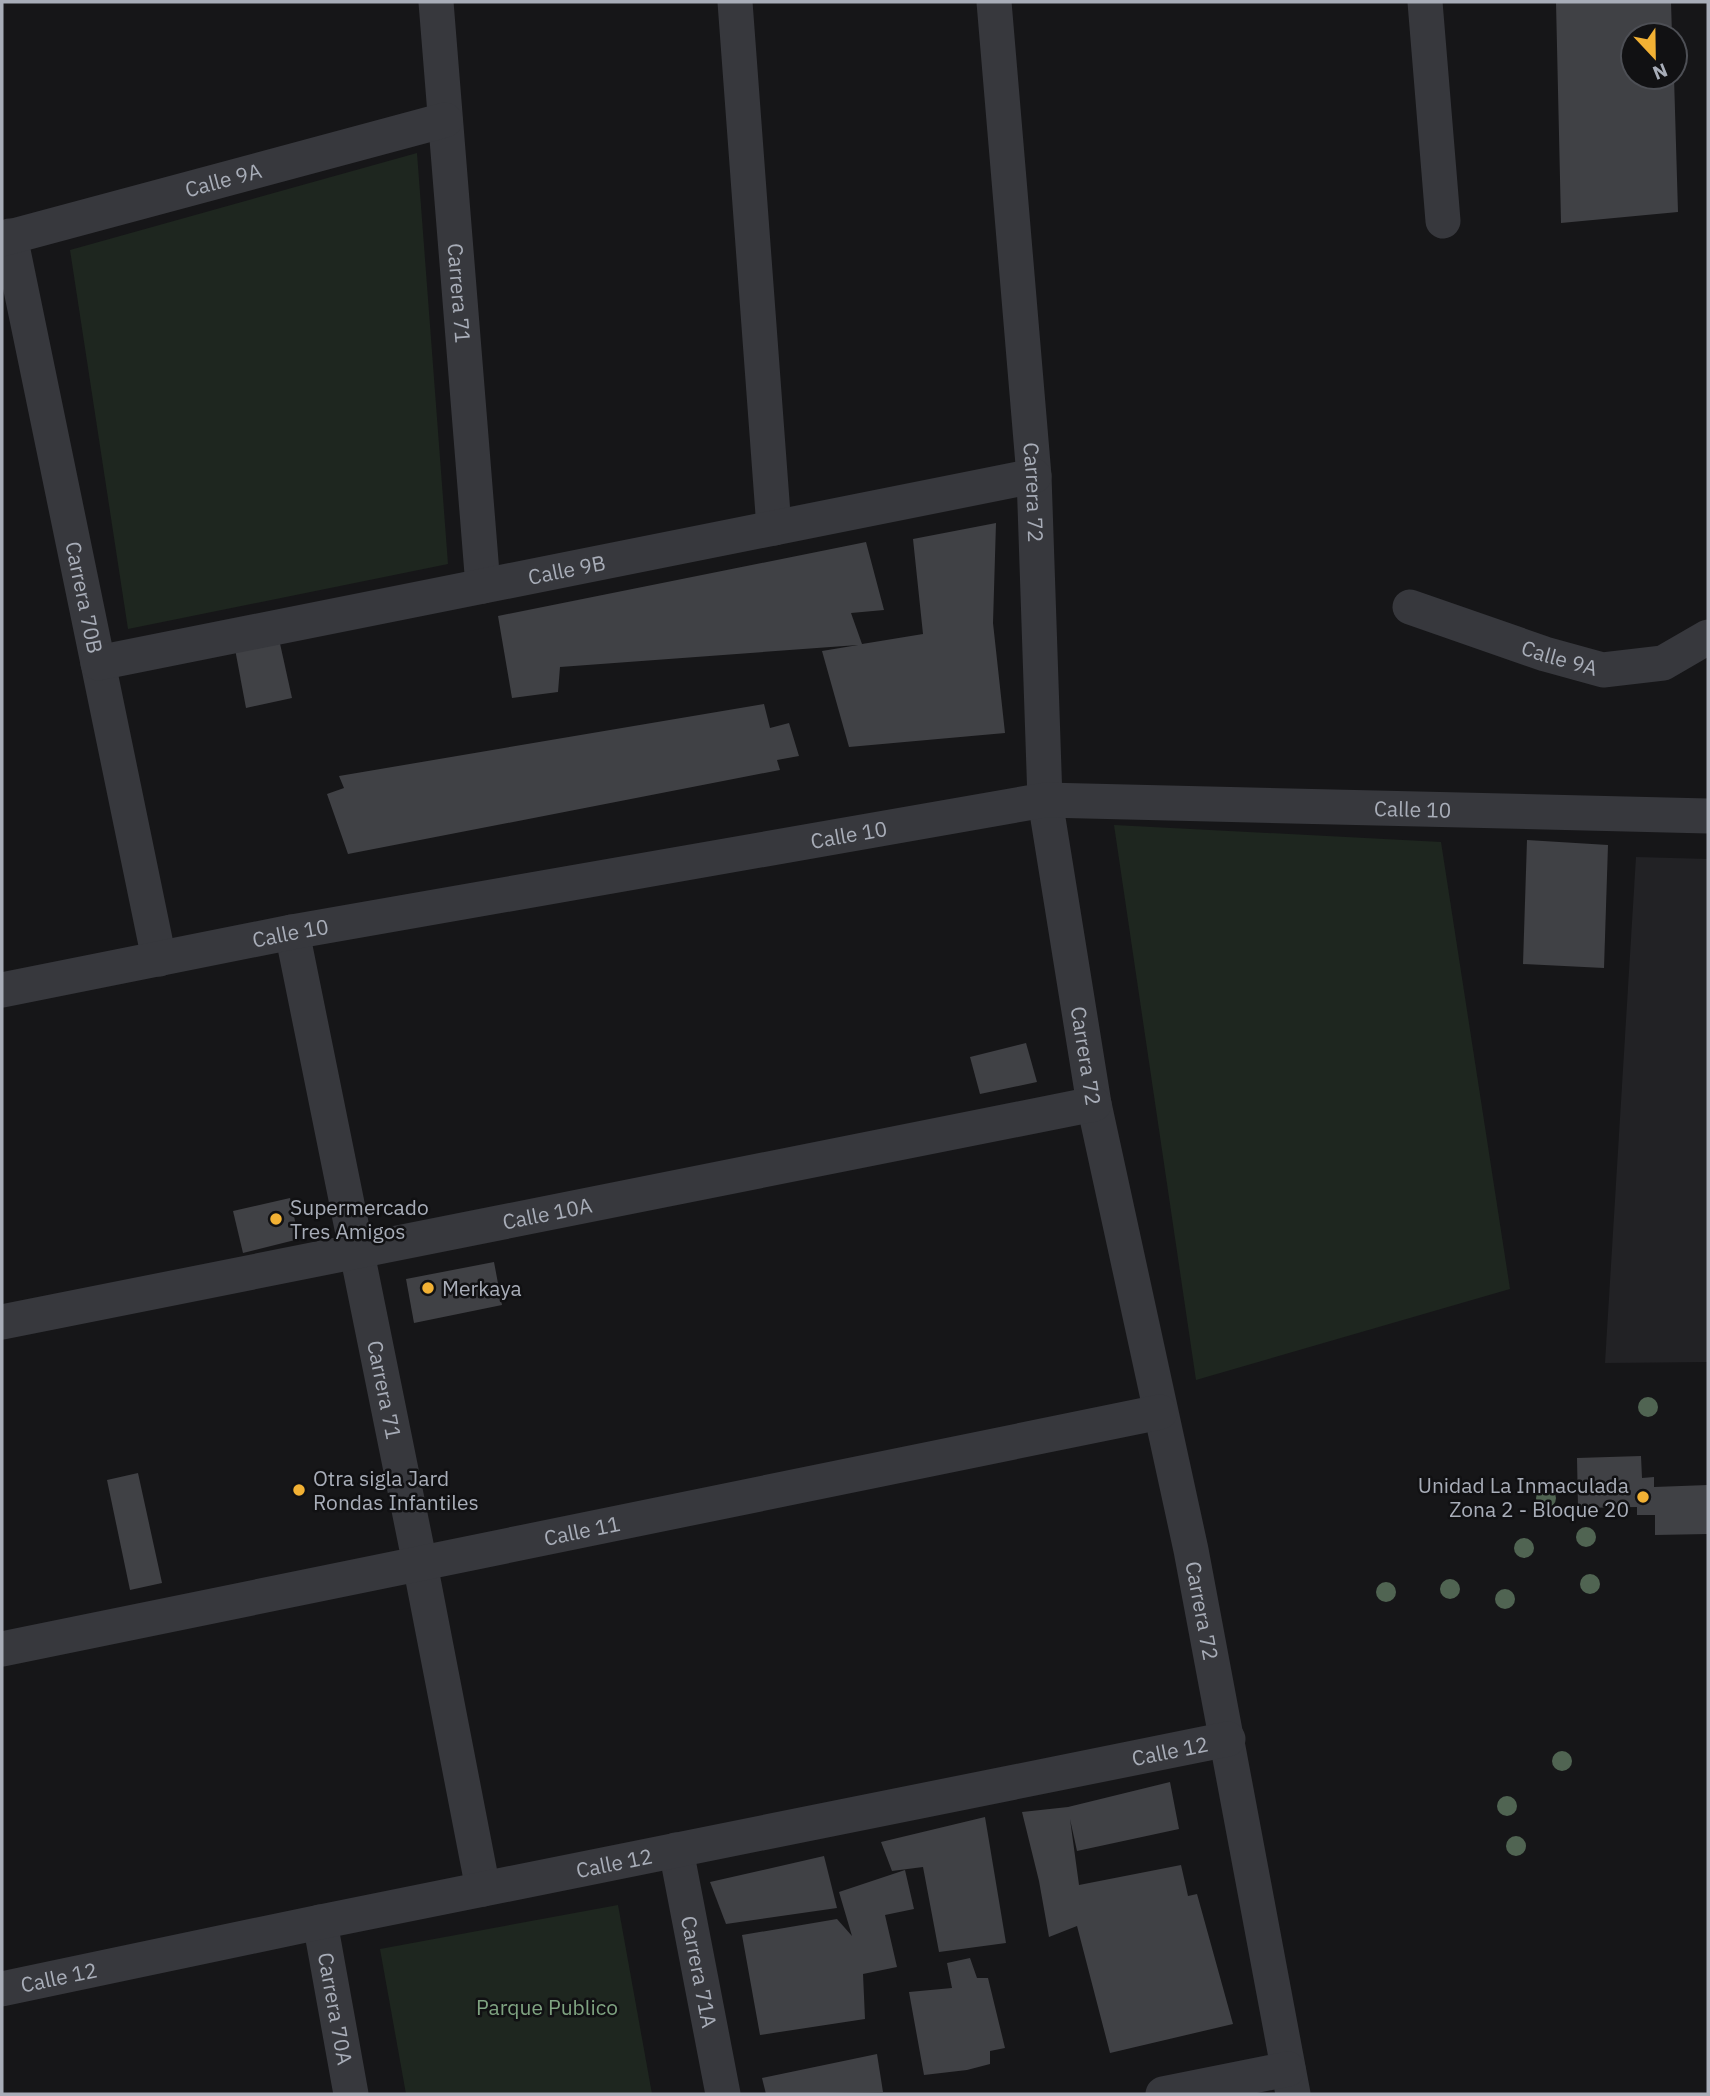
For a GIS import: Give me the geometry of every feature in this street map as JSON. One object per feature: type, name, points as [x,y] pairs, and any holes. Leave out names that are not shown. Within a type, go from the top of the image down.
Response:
[{"type":"street","name":"Carrera 71","points":[[436,2],[483,586]]},
{"type":"street","points":[[735,2],[774,528]]},
{"type":"street","name":"Carrera 72","points":[[994,2],[1034,476],[1045,800],[1094,1104],[1193,1563],[1290,2082]]},
{"type":"street","points":[[1425,2],[1443,220]]},
{"type":"street","name":"Calle 9A","points":[[6,238],[445,120]]},
{"type":"street","name":"Carrera 70B","points":[[6,238],[159,958]]},
{"type":"street","name":"Calle 9B","points":[[98,663],[1034,476]]},
{"type":"street","name":"Calle 9A","points":[[1410,607],[1545,654],[1603,670],[1663,663],[1708,637]]},
{"type":"street","name":"Calle 10","points":[[2,990],[292,932],[1045,800],[1708,816]]},
{"type":"street","name":"Carrera 71","points":[[292,932],[483,1889]]},
{"type":"street","name":"Calle 10A","points":[[2,1322],[1094,1104]]},
{"type":"street","name":"Calle 11","points":[[2,1649],[1160,1412]]},
{"type":"street","name":"Calle 12","points":[[2,1989],[320,1922],[1228,1739]]},
{"type":"street","name":"Carrera 71A","points":[[676,1850],[723,2094]]},
{"type":"street","name":"Carrera 70A","points":[[320,1922],[351,2094]]},
{"type":"street","points":[[1163,2094],[1290,2082]]},
{"type":"shaded area","points":[[1636,857],[1708,859],[1708,1362],[1605,1363]]},
{"type":"green space","points":[[417,153],[448,564],[128,629],[70,250]]},
{"type":"green space","points":[[1114,825],[1441,842],[1510,1289],[1196,1380]]},
{"type":"green space","name":"Parque Publico","points":[[618,1905],[652,2094],[406,2094],[380,1949]]},
{"type":"building","points":[[1556,2],[1671,2],[1672,21],[1619,21],[1619,91],[1674,91],[1678,212],[1561,223]]},
{"type":"building","points":[[996,523],[993,623],[1005,733],[849,747],[822,651],[858,645],[560,667],[558,692],[512,698],[498,616],[866,542],[884,610],[851,613],[862,644],[923,634],[913,539]]},
{"type":"building","points":[[279,639],[292,698],[246,708],[235,649]]},
{"type":"building","points":[[764,704],[770,728],[789,723],[799,756],[777,760],[780,770],[348,854],[327,794],[344,788],[339,776]]},
{"type":"building","points":[[1527,840],[1608,845],[1604,968],[1523,964]]},
{"type":"building","points":[[1026,1043],[1037,1082],[980,1094],[970,1057]]},
{"type":"building","points":[[290,1198],[299,1239],[243,1253],[233,1211]]},
{"type":"building","points":[[494,1262],[502,1305],[414,1323],[406,1279]]},
{"type":"building","name":"Unidad La Inmaculada Zona 2 - Bloque 20","points":[[1641,1456],[1642,1478],[1654,1477],[1654,1487],[1708,1485],[1708,1534],[1655,1535],[1655,1515],[1637,1515],[1637,1507],[1578,1508],[1577,1458]]},
{"type":"building","points":[[138,1473],[162,1583],[130,1590],[107,1480]]},
{"type":"building","points":[[1170,1782],[1179,1829],[1077,1851],[1070,1819],[1079,1885],[1181,1865],[1188,1896],[1197,1894],[1233,2024],[1110,2053],[1077,1926],[1049,1937],[1022,1812],[1068,1807]]},
{"type":"building","points":[[985,1817],[1006,1943],[939,1952],[923,1867],[892,1871],[881,1842]]},
{"type":"building","points":[[824,1856],[837,1908],[726,1924],[710,1882]]},
{"type":"building","points":[[905,1870],[914,1909],[885,1915],[897,1967],[863,1974],[865,2019],[760,2035],[742,1935],[837,1919],[852,1936],[839,1892]]},
{"type":"building","points":[[970,1958],[977,1978],[988,1978],[1005,2048],[990,2051],[990,2064],[967,2070],[924,2075],[909,1992],[952,1988],[947,1963]]},
{"type":"building","points":[[877,2054],[883,2092],[766,2094],[762,2078]]},
{"type":"place","name":"Supermercado Tres Amigos","points":[[276,1219]]},
{"type":"place","name":"Merkaya","points":[[428,1288]]},
{"type":"place","name":"Otra sigla Jard Rondas Infantiles","points":[[299,1490]]},
{"type":"place","name":"Unidad La Inmaculada Zona 2 - Bloque 20","points":[[1643,1497]]}]
